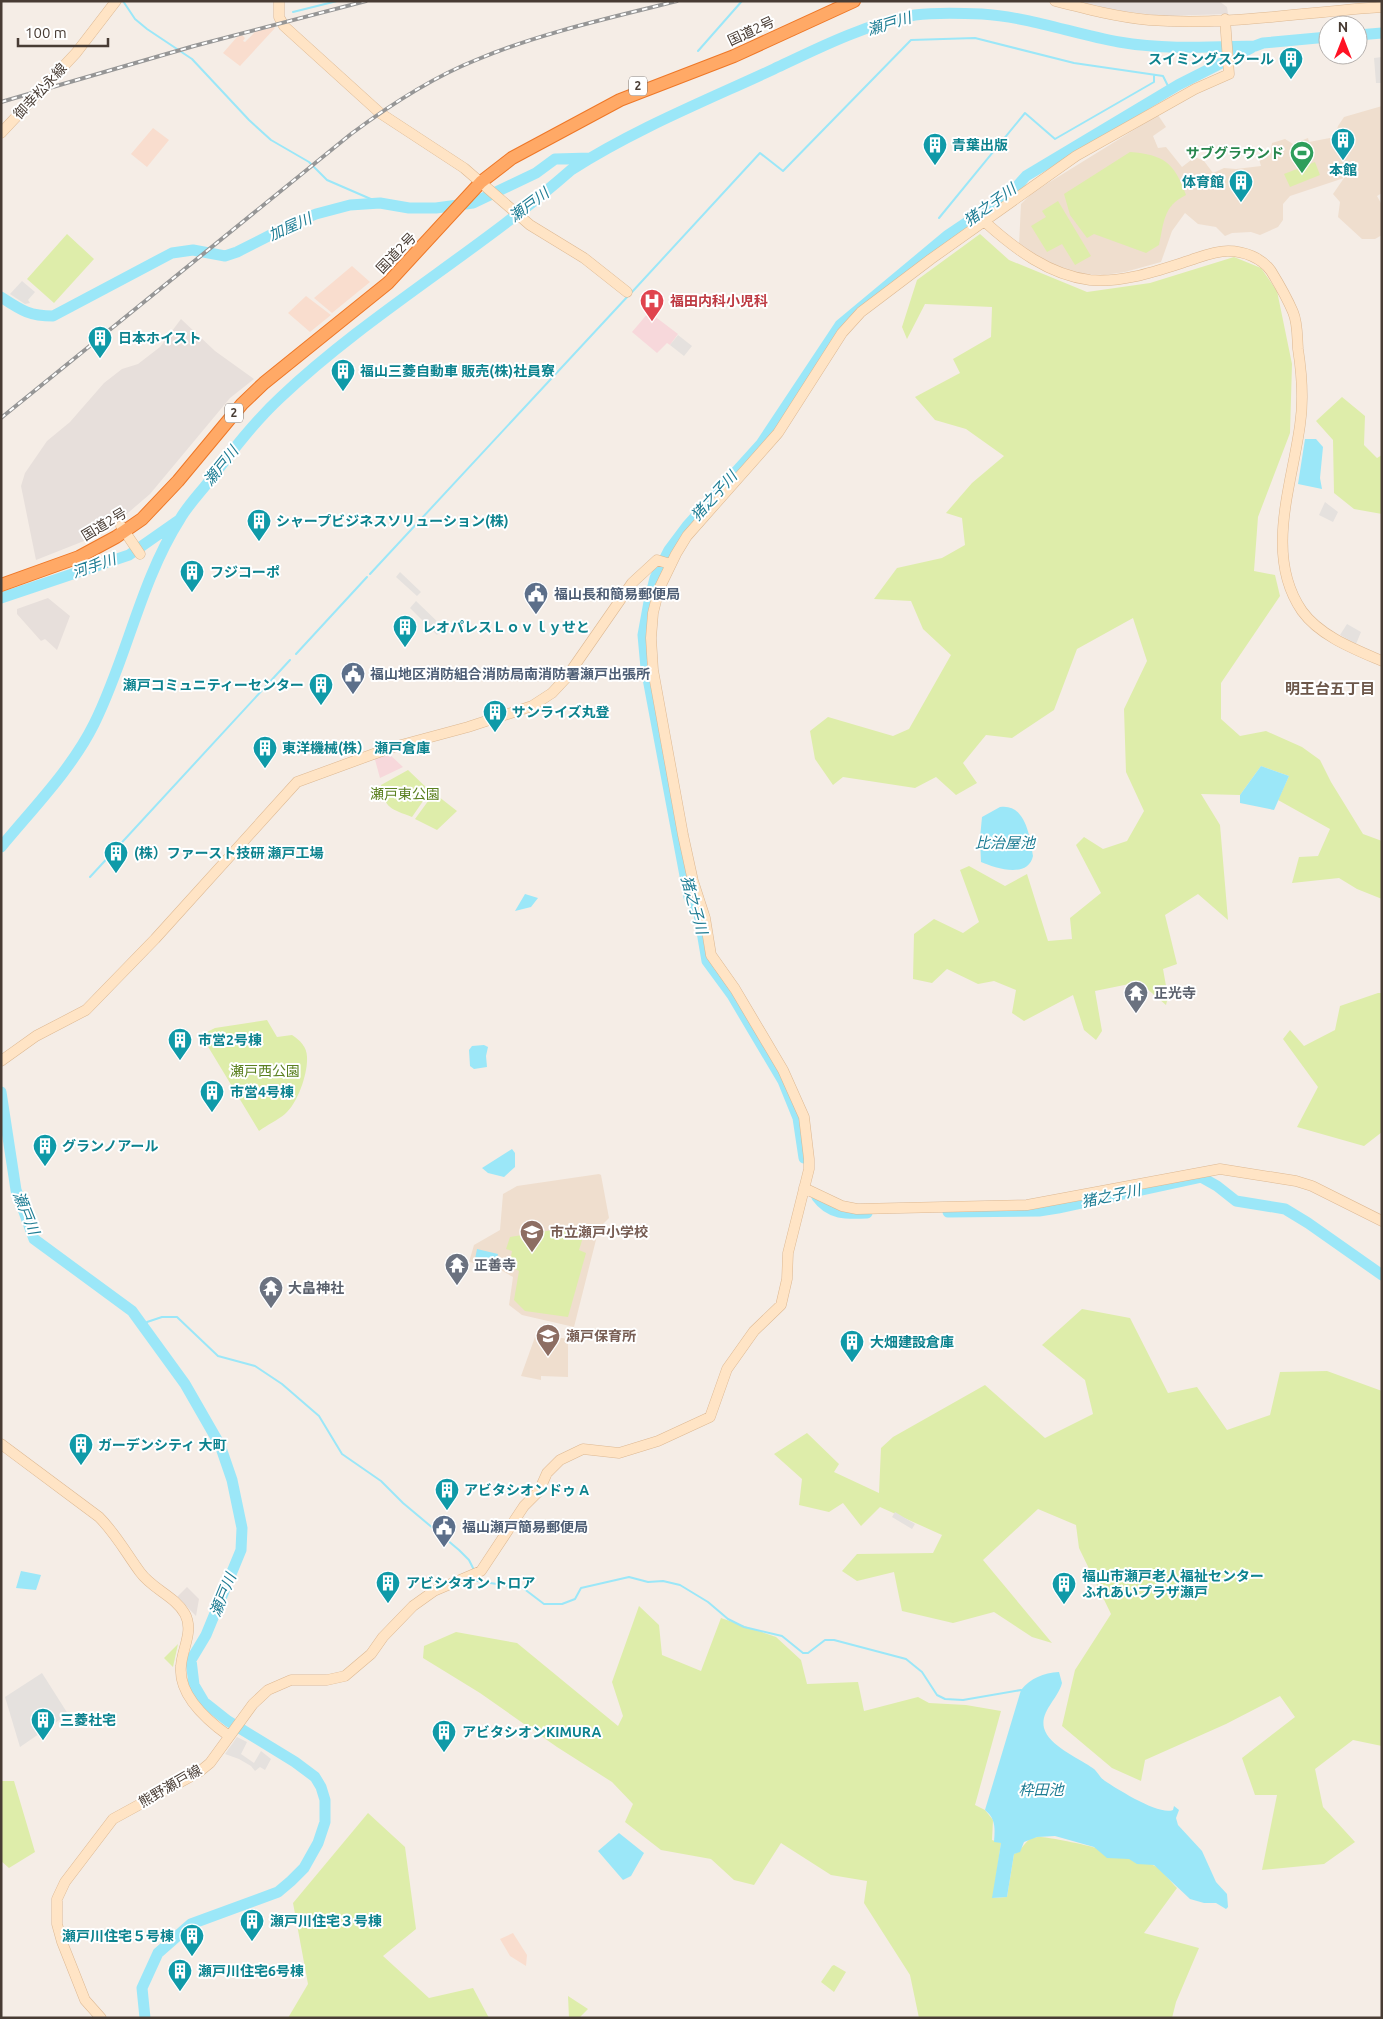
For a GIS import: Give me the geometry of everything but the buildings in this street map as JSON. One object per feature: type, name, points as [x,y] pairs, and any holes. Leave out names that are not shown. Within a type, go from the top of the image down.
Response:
[{"type":"highway","name":"国道2号","points":[[482,183],[521,143],[619,94],[724,54],[837,1]]},
{"type":"highway","name":"国道2号","points":[[1,585],[79,557],[125,532],[237,400],[383,279],[408,256],[461,198],[512,158],[598,110],[652,86],[734,56],[854,1]]},
{"type":"highway","name":"国道2号","points":[[1,578],[125,532]]},
{"type":"street","name":"御幸松永線","points":[[1,133],[76,53],[116,1]]},
{"type":"street","points":[[279,1],[278,13],[284,26],[380,113],[482,183],[530,225],[584,258],[627,292]]},
{"type":"street","points":[[1055,1],[1148,20],[1226,22],[1382,7]]},
{"type":"street","points":[[1226,22],[1229,74],[1195,89],[1076,156],[924,264],[849,324],[785,424],[666,562],[653,614],[651,654],[690,872],[704,918],[714,962],[746,1006],[783,1070],[800,1105],[809,1151],[809,1169],[804,1188],[842,1206],[857,1209],[1027,1205],[1220,1169],[1296,1181],[1312,1186],[1382,1221]]},
{"type":"street","points":[[985,222],[1035,261],[1062,273],[1085,279],[1128,278],[1227,251],[1244,254],[1264,262],[1293,312],[1302,368],[1300,424],[1281,542],[1283,569],[1302,611],[1315,624],[1331,637],[1382,661]]},
{"type":"street","points":[[125,532],[139,553]]},
{"type":"street","points":[[3,1059],[36,1036],[86,1010],[155,939],[297,782],[390,748],[468,727],[532,706],[552,693],[566,678],[643,571],[666,562]]},
{"type":"street","name":"熊野瀬戸線","points":[[101,2018],[84,2000],[62,1942],[56,1916],[57,1900],[61,1891],[93,1844],[113,1819],[199,1772],[210,1763],[257,1699],[270,1688],[291,1680],[328,1680],[345,1676],[371,1654],[383,1637],[413,1606],[434,1591],[475,1574],[494,1553],[524,1506],[539,1491],[547,1473],[560,1460],[582,1449],[620,1454],[658,1441],[710,1417],[727,1370],[754,1332],[782,1305],[792,1235],[804,1188]]},
{"type":"street","points":[[1,1444],[99,1517],[113,1531],[140,1573],[179,1607],[185,1615],[189,1626],[181,1666],[181,1680],[200,1710],[231,1734]]},
{"type":"shaded area","points":[[1082,1],[1219,1],[1227,7],[1228,14],[1164,16],[1112,10],[1083,3]]},
{"type":"shaded area","points":[[274,27],[240,66],[223,53],[237,37],[242,35],[245,38],[243,41],[245,42],[255,32]]},
{"type":"shaded area","points":[[1382,57],[1382,83],[1376,83],[1374,58]]},
{"type":"shaded area","points":[[1382,106],[1382,193],[1377,196],[1382,205],[1382,235],[1375,239],[1362,239],[1338,217],[1340,202],[1333,194],[1344,178],[1290,196],[1283,204],[1283,220],[1278,227],[1260,235],[1251,232],[1232,233],[1225,236],[1216,227],[1198,224],[1185,213],[1172,231],[1161,262],[1125,272],[1104,275],[1076,273],[1051,265],[1019,245],[1021,204],[1032,193],[1158,115],[1166,127],[1153,136],[1158,148],[1166,147],[1182,167],[1195,157],[1204,161],[1213,173],[1224,168],[1236,169],[1261,166],[1259,159],[1270,155],[1272,143],[1285,139],[1293,144],[1308,138],[1309,142],[1335,137],[1338,126],[1344,117]]},
{"type":"shaded area","points":[[153,128],[169,140],[147,167],[131,154]]},
{"type":"shaded area","points":[[352,266],[370,282],[332,313],[314,298]]},
{"type":"shaded area","points":[[22,281],[35,292],[28,300],[30,303],[25,304],[10,294]]},
{"type":"shaded area","points":[[306,296],[331,315],[310,332],[288,313]]},
{"type":"shaded area","name":"福田内科小児科","points":[[649,312],[678,334],[670,345],[667,343],[657,353],[632,332]]},
{"type":"shaded area","name":"日本ホイスト","points":[[181,319],[215,351],[254,379],[230,398],[150,494],[122,518],[84,541],[36,560],[21,486],[25,473],[47,441],[70,422],[104,383],[122,369],[138,364],[160,347]]},
{"type":"shaded area","points":[[678,335],[692,346],[684,356],[670,345]]},
{"type":"shaded area","points":[[1325,502],[1338,512],[1333,522],[1319,515]]},
{"type":"shaded area","points":[[400,572],[421,592],[417,596],[396,577]]},
{"type":"shaded area","points":[[48,598],[70,616],[57,650],[45,639],[41,641],[17,614],[17,609]]},
{"type":"shaded area","points":[[416,601],[444,628],[437,635],[410,608]]},
{"type":"shaded area","points":[[1347,624],[1361,632],[1356,644],[1340,635]]},
{"type":"shaded area","points":[[386,751],[403,767],[380,778],[374,756]]},
{"type":"shaded area","name":"市立瀬戸小学校","points":[[601,1175],[609,1218],[599,1228],[574,1327],[522,1315],[509,1305],[513,1277],[499,1269],[469,1262],[474,1245],[500,1230],[503,1194],[517,1186]]},
{"type":"shaded area","name":"瀬戸保育所","points":[[543,1335],[568,1339],[568,1377],[541,1376],[541,1380],[521,1376],[535,1337]]},
{"type":"shaded area","points":[[895,1512],[915,1524],[912,1529],[892,1517]]},
{"type":"shaded area","points":[[187,1587],[199,1599],[196,1616],[177,1597]]},
{"type":"shaded area","points":[[42,1673],[68,1714],[20,1747],[5,1697]]},
{"type":"shaded area","points":[[237,1737],[247,1742],[241,1754],[254,1763],[261,1751],[271,1759],[265,1770],[260,1767],[255,1771],[251,1766],[239,1759],[225,1754]]},
{"type":"shaded area","points":[[513,1933],[527,1955],[526,1966],[510,1956],[500,1939]]},
{"type":"green space","points":[[1130,152],[1151,155],[1166,162],[1177,175],[1186,195],[1178,199],[1169,210],[1164,222],[1159,245],[1146,253],[1094,234],[1087,238],[1070,215],[1064,194]]},
{"type":"green space","name":"サブグラウンド","points":[[1315,162],[1320,175],[1290,187],[1284,174]]},
{"type":"green space","points":[[1058,201],[1091,256],[1075,265],[1062,244],[1047,252],[1031,226],[1046,217],[1042,211]]},
{"type":"green space","points":[[67,234],[94,259],[54,303],[27,279]]},
{"type":"green space","points":[[980,234],[1009,260],[1087,292],[1150,283],[1234,257],[1261,268],[1277,291],[1292,364],[1290,433],[1258,517],[1254,571],[1275,575],[1280,596],[1221,683],[1221,719],[1240,736],[1266,731],[1302,747],[1320,760],[1331,782],[1363,834],[1382,841],[1382,899],[1357,889],[1339,878],[1292,883],[1299,857],[1318,856],[1330,829],[1278,800],[1289,776],[1261,766],[1240,795],[1201,794],[1220,825],[1228,920],[1198,894],[1165,915],[1177,964],[1163,969],[1168,997],[1166,1005],[1139,982],[1095,991],[1102,1031],[1096,1040],[1084,1030],[1073,995],[1024,1021],[1012,1013],[1016,990],[994,981],[978,984],[947,969],[932,983],[913,979],[914,934],[934,919],[963,933],[979,922],[960,870],[969,866],[1005,886],[1027,874],[1048,941],[1072,939],[1070,918],[1101,893],[1076,845],[1084,837],[1103,849],[1127,841],[1144,811],[1126,772],[1124,709],[1147,661],[1133,618],[1077,649],[1054,710],[1012,738],[986,735],[963,763],[977,783],[956,795],[936,777],[915,788],[843,777],[833,785],[815,759],[810,731],[828,717],[893,736],[909,729],[951,655],[923,629],[911,601],[874,599],[897,568],[942,558],[965,545],[962,518],[946,513],[972,483],[1004,456],[966,429],[935,420],[915,397],[960,373],[953,359],[991,337],[992,307],[925,304],[907,339],[902,327],[917,280]]},
{"type":"green space","points":[[1342,397],[1365,416],[1364,445],[1377,458],[1382,455],[1382,514],[1354,509],[1334,493],[1333,440],[1316,421]]},
{"type":"green space","name":"瀬戸東公園","points":[[408,770],[430,791],[412,817],[394,810],[387,804],[381,785]]},
{"type":"green space","name":"瀬戸東公園","points":[[434,793],[457,811],[437,830],[415,819]]},
{"type":"green space","points":[[1382,993],[1382,1132],[1364,1146],[1297,1127],[1318,1087],[1283,1039],[1290,1030],[1304,1046],[1335,1030],[1340,1006]]},
{"type":"green space","name":"瀬戸西公園","points":[[267,1020],[277,1037],[292,1035],[300,1042],[306,1050],[307,1064],[298,1095],[290,1109],[259,1131],[201,1035],[215,1028]]},
{"type":"green space","points":[[577,1226],[584,1234],[579,1250],[586,1253],[568,1317],[525,1311],[514,1300],[519,1271],[509,1266],[512,1251],[506,1249],[510,1237]]},
{"type":"green space","points":[[1082,1309],[1130,1318],[1168,1393],[1197,1387],[1227,1430],[1270,1415],[1280,1372],[1327,1371],[1382,1391],[1382,1746],[1353,1740],[1315,1769],[1323,1807],[1355,1842],[1324,1864],[1262,1870],[1277,1795],[1255,1795],[1242,1758],[1295,1717],[1280,1696],[1226,1724],[1145,1760],[1141,1781],[1112,1768],[1062,1726],[1075,1670],[1111,1614],[1079,1548],[1076,1525],[1038,1509],[983,1560],[1052,1643],[1032,1637],[994,1612],[953,1623],[902,1611],[894,1572],[857,1581],[842,1571],[857,1554],[933,1553],[942,1535],[880,1507],[861,1526],[843,1503],[829,1512],[799,1505],[802,1479],[774,1454],[807,1433],[839,1464],[834,1472],[879,1493],[881,1448],[893,1437],[985,1385],[1045,1438],[1093,1414],[1085,1380],[1042,1345]]},
{"type":"green space","points":[[639,1606],[659,1625],[662,1655],[701,1671],[721,1618],[776,1637],[801,1660],[807,1684],[858,1682],[864,1711],[918,1697],[929,1703],[966,1705],[1001,1711],[975,1805],[985,1810],[993,1820],[992,1840],[1001,1843],[993,1898],[1007,1897],[1014,1854],[1027,1841],[1038,1837],[1117,1853],[1155,1866],[1177,1888],[1144,1933],[1199,1948],[1176,2002],[1172,2018],[919,2018],[910,1975],[864,1903],[867,1881],[831,1875],[781,1843],[754,1885],[734,1880],[711,1859],[661,1850],[625,1822],[633,1804],[612,1782],[557,1747],[480,1693],[423,1658],[424,1646],[456,1632],[517,1643],[618,1726],[623,1716],[612,1682]]},
{"type":"green space","points":[[178,1644],[173,1667],[164,1658]]},
{"type":"green space","points":[[1,1781],[14,1781],[35,1852],[9,1868],[1,1861]]},
{"type":"green space","points":[[368,1813],[405,1847],[416,1929],[383,1956],[429,1998],[473,1988],[489,2018],[288,2018],[308,1984],[293,1903]]},
{"type":"green space","points":[[834,1965],[846,1972],[834,1992],[821,1982]]},
{"type":"green space","points":[[568,1996],[588,2009],[579,2018],[569,2018]]},
{"type":"water","points":[[1305,439],[1316,439],[1323,447],[1320,478],[1322,489],[1298,484]]},
{"type":"water","points":[[1261,766],[1289,776],[1274,810],[1240,803],[1240,795]]},
{"type":"water","name":"比治屋池","points":[[1000,807],[1008,807],[1021,815],[1028,831],[1033,856],[1030,863],[1018,870],[1002,869],[981,862],[980,838],[982,817]]},
{"type":"water","points":[[525,894],[538,898],[531,907],[515,911]]},
{"type":"water","points":[[484,1045],[488,1047],[486,1056],[487,1067],[474,1069],[470,1066],[469,1050],[472,1046]]},
{"type":"water","points":[[512,1149],[515,1153],[515,1167],[504,1177],[488,1173],[482,1168]]},
{"type":"water","points":[[477,1249],[498,1254],[495,1264],[475,1259]]},
{"type":"water","points":[[21,1571],[41,1575],[36,1590],[16,1588]]},
{"type":"water","name":"枠田池","points":[[1059,1672],[1062,1683],[1043,1722],[1044,1728],[1051,1740],[1057,1746],[1093,1768],[1105,1781],[1128,1795],[1159,1809],[1173,1810],[1174,1806],[1179,1810],[1176,1818],[1178,1825],[1202,1851],[1216,1882],[1227,1894],[1228,1907],[1226,1909],[1216,1903],[1204,1903],[1190,1899],[1154,1865],[1137,1864],[1129,1859],[1107,1858],[1094,1847],[1055,1836],[1037,1837],[1024,1842],[1020,1852],[1014,1854],[1007,1897],[992,1898],[1001,1843],[994,1842],[994,1824],[989,1813],[985,1810],[1021,1690],[1038,1677]]},
{"type":"water","points":[[619,1833],[644,1853],[631,1876],[623,1880],[598,1851]]},
{"type":"waterway","points":[[123,1],[135,19],[192,59],[249,120],[271,140],[309,162],[327,180],[380,203]]},
{"type":"waterway","points":[[293,12],[337,1]]},
{"type":"waterway","points":[[698,51],[742,1]]},
{"type":"waterway","name":"瀬戸川","points":[[1,847],[63,773],[85,741],[106,699],[144,594],[166,543],[187,509],[262,416],[315,366],[351,337],[536,200],[571,170],[595,155],[645,128],[825,45],[861,30],[915,15],[949,13],[1000,16],[1119,42],[1153,46],[1255,46],[1263,43],[1318,38]]},
{"type":"waterway","name":"瀬戸川","points":[[1368,34],[1382,33]]},
{"type":"waterway","points":[[632,292],[760,153],[783,171],[911,40],[975,38],[1074,63],[1163,76],[1170,90]]},
{"type":"waterway","name":"猪之子川","points":[[804,1158],[798,1118],[783,1081],[732,995],[707,961],[699,914],[689,897],[646,668],[643,635],[655,578],[669,550],[687,526],[761,444],[840,325],[948,235],[1012,192],[1026,176],[1178,85],[1251,48]]},
{"type":"waterway","points":[[939,218],[1025,113],[1055,139],[1154,82],[1154,76]]},
{"type":"waterway","name":"加屋川","points":[[1,297],[26,311],[38,315],[53,316],[172,253],[193,250],[225,256],[237,252],[296,222],[316,214],[350,205],[380,203],[409,208],[436,208],[473,203],[536,173],[555,159],[590,158]]},
{"type":"waterway","points":[[370,574],[628,296]]},
{"type":"waterway","name":"河手川","points":[[1,598],[129,555],[179,520]]},
{"type":"waterway","points":[[296,654],[367,577]]},
{"type":"waterway","points":[[90,877],[290,660]]},
{"type":"waterway","name":"瀬戸川","points":[[1,1092],[16,1190],[34,1239],[132,1311],[185,1384],[220,1445],[232,1480],[242,1528],[241,1550],[206,1635],[191,1660],[194,1685],[204,1702],[228,1721],[295,1762],[315,1777],[321,1787],[325,1800],[325,1822],[318,1843],[304,1868],[291,1881],[278,1892],[191,1924],[158,1953],[142,1988],[145,2018]]},
{"type":"waterway","name":"猪之子川","points":[[948,1212],[1039,1211],[1201,1177],[1217,1186],[1236,1201],[1285,1209],[1382,1275]]},
{"type":"waterway","name":"猪之子川","points":[[817,1197],[827,1207],[839,1212],[867,1213]]},
{"type":"waterway","points":[[145,1329],[147,1322],[162,1317],[177,1317],[218,1356],[255,1366],[282,1384],[319,1416],[342,1454],[381,1481],[403,1503],[459,1550],[469,1560],[474,1570]]},
{"type":"waterway","points":[[476,1577],[477,1581],[523,1588],[544,1604],[562,1604],[575,1599],[581,1588],[629,1577],[648,1582],[663,1581],[680,1585],[708,1602],[728,1619],[744,1627],[782,1636],[803,1653],[808,1653],[825,1640],[834,1640],[906,1659],[922,1672],[937,1695],[945,1699],[963,1700],[1021,1690]]},
{"type":"railway","points":[[1,102],[194,46],[366,1]]},
{"type":"railway","points":[[1,418],[351,134],[411,93],[459,67],[500,50],[575,27],[677,1]]},
{"type":"place","name":"スイミングスクール","points":[[1291,80]]},
{"type":"place","name":"本館","points":[[1343,161]]},
{"type":"place","name":"青葉出版","points":[[935,166]]},
{"type":"place","name":"サブグラウンド","points":[[1302,174]]},
{"type":"place","name":"体育館","points":[[1241,203]]},
{"type":"place","name":"福田内科小児科","points":[[652,322]]},
{"type":"place","name":"日本ホイスト","points":[[100,359]]},
{"type":"place","name":"福山三菱自動車 販売(株)社員寮","points":[[343,392]]},
{"type":"place","name":"シャープビジネスソリューション(株)","points":[[259,542]]},
{"type":"place","name":"フジコーポ","points":[[192,593]]},
{"type":"place","name":"福山長和簡易郵便局","points":[[536,615]]},
{"type":"place","name":"レオパレスＬｏｖｌｙせと","points":[[405,648]]},
{"type":"place","name":"福山地区消防組合消防局南消防署瀬戸出張所","points":[[353,695]]},
{"type":"place","name":"瀬戸コミュニティーセンター","points":[[321,706]]},
{"type":"place","name":"サンライズ丸登","points":[[495,733]]},
{"type":"place","name":"東洋機械(株） 瀬戸倉庫","points":[[265,769]]},
{"type":"place","name":"(株）ファースト技研 瀬戸工場","points":[[116,874]]},
{"type":"place","name":"正光寺","points":[[1136,1014]]},
{"type":"place","name":"市営2号棟","points":[[180,1061]]},
{"type":"place","name":"市営4号棟","points":[[212,1113]]},
{"type":"place","name":"グランノアール","points":[[45,1167]]},
{"type":"place","name":"市立瀬戸小学校","points":[[532,1253]]},
{"type":"place","name":"正善寺","points":[[457,1286]]},
{"type":"place","name":"大畠神社","points":[[271,1309]]},
{"type":"place","name":"瀬戸保育所","points":[[548,1357]]},
{"type":"place","name":"大畑建設倉庫","points":[[852,1363]]},
{"type":"place","name":"ガーデンシティ 大町","points":[[81,1466]]},
{"type":"place","name":"アビタシオンドゥ A","points":[[447,1511]]},
{"type":"place","name":"福山瀬戸簡易郵便局","points":[[444,1548]]},
{"type":"place","name":"アビシタオン トロア","points":[[388,1604]]},
{"type":"place","name":"福山市瀬戸老人福祉センター ふれあいプラザ瀬戸","points":[[1064,1605]]},
{"type":"place","name":"三菱社宅","points":[[43,1741]]},
{"type":"place","name":"アビタシオンKIMURA","points":[[444,1753]]},
{"type":"place","name":"瀬戸川住宅３号棟","points":[[252,1942]]},
{"type":"place","name":"瀬戸川住宅５号棟","points":[[192,1957]]},
{"type":"place","name":"瀬戸川住宅6号棟","points":[[180,1992]]},
{"type":"district","name":"明王台五丁目","points":[[1330,689]]}]
